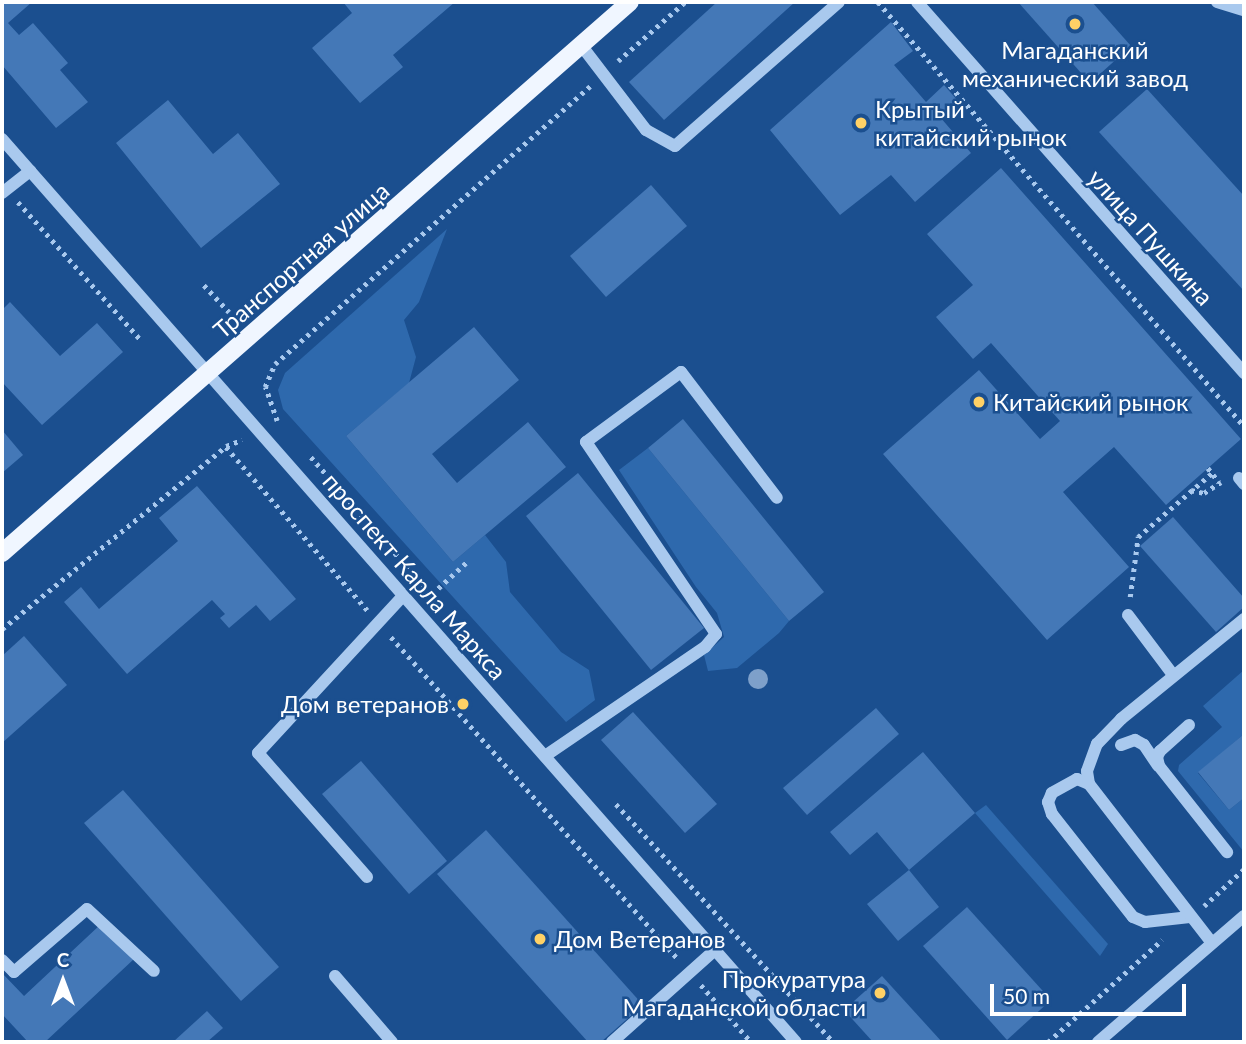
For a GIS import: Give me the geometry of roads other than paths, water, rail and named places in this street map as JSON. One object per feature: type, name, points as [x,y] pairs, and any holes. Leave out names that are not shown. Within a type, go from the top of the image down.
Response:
[{"type":"main road","name":"Транспортная улица","points":[[2,553],[630,2]]},
{"type":"street","points":[[581,45],[646,130],[675,146],[839,2]]},
{"type":"street","name":"улица Пушкина","points":[[917,2],[1244,373]]},
{"type":"street","points":[[1217,2],[1244,10]]},
{"type":"street","name":"проспект Карла Маркса","points":[[2,139],[796,1042]]},
{"type":"street","points":[[4,191],[30,171]]},
{"type":"street","points":[[545,756],[705,648],[716,634],[586,442],[681,372],[777,498]]},
{"type":"street","points":[[367,877],[258,753],[404,595]]},
{"type":"street","points":[[1128,615],[1173,675]]},
{"type":"street","points":[[1212,943],[1089,784],[1087,771],[1097,744],[1121,719],[1244,619]]},
{"type":"street","points":[[1159,766],[1157,757],[1160,751],[1189,725]]},
{"type":"street","points":[[1121,745],[1135,740],[1144,745],[1227,852]]},
{"type":"street","points":[[1089,784],[1077,779],[1052,793],[1048,802],[1052,814],[1133,917],[1145,922],[1190,917]]},
{"type":"street","points":[[2,960],[14,972],[87,909],[154,971]]},
{"type":"street","points":[[1098,1042],[1244,916]]},
{"type":"street","points":[[612,1042],[715,950]]},
{"type":"street","points":[[335,976],[392,1042]]},
{"type":"place","name":"Магаданский механический завод","points":[[1075,24]]},
{"type":"place","name":"Крытый китайский рынок","points":[[861,123]]},
{"type":"place","name":"Китайский рынок","points":[[979,402]]},
{"type":"place","name":"Дом ветеранов","points":[[463,704]]},
{"type":"place","name":"Дом Ветеранов","points":[[540,939]]},
{"type":"place","name":"Прокуратура Магаданской области","points":[[880,993]]}]
